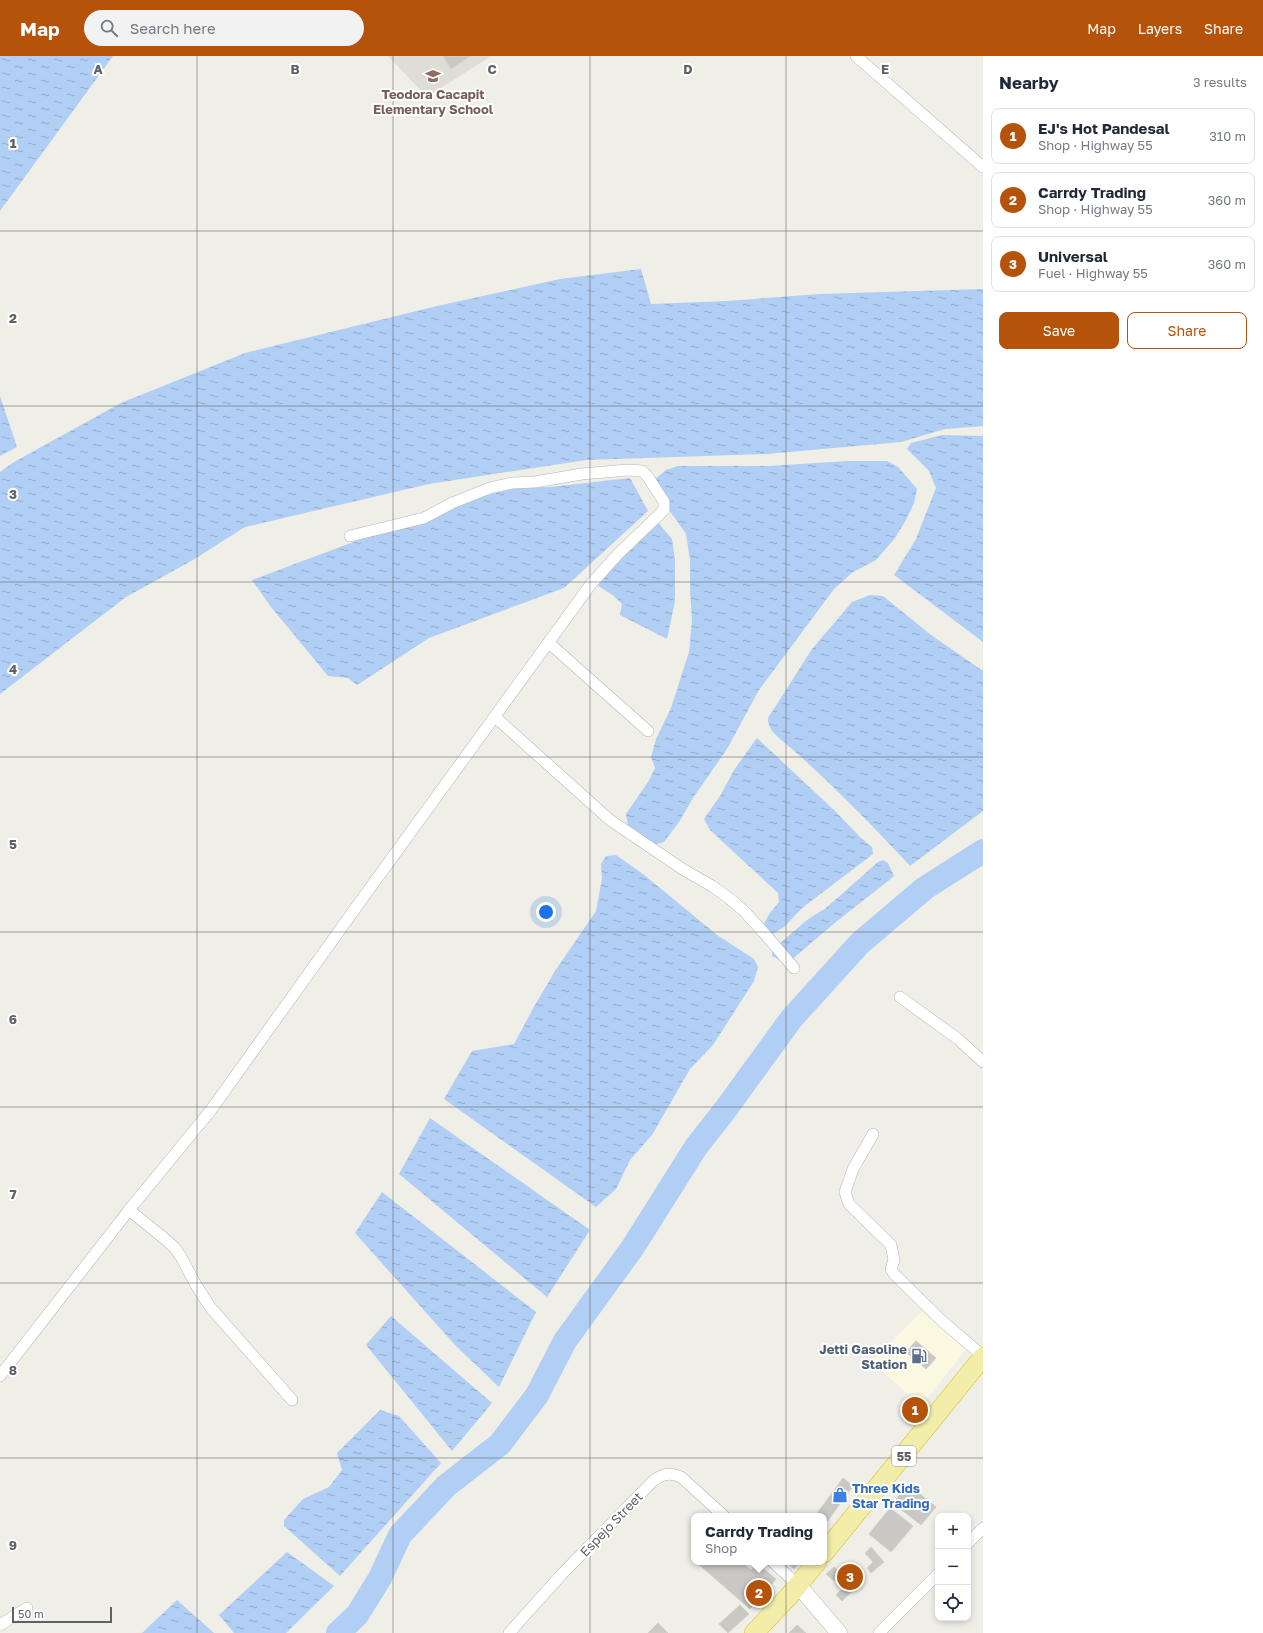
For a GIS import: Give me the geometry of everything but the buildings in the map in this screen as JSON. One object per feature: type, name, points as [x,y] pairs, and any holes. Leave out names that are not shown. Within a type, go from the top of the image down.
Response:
[{"type":"highway","name":"55","points":[[827,1549],[983,1357]]},
{"type":"highway","points":[[754,1633],[815,1565]]},
{"type":"main road","points":[[798,1585],[839,1633]]},
{"type":"street","points":[[864,58],[983,167]]},
{"type":"street","points":[[0,1376],[129,1210],[211,1110],[591,584],[618,554],[664,510],[664,502],[648,477],[642,472],[628,470],[582,474],[535,482],[512,483],[490,488],[452,503],[424,518],[350,536]]},
{"type":"street","points":[[549,643],[648,732]]},
{"type":"street","points":[[495,717],[610,820],[730,899],[766,934],[794,968]]},
{"type":"street","points":[[900,997],[958,1039],[983,1062]]},
{"type":"street","points":[[873,1134],[854,1169],[845,1192],[849,1204],[891,1245],[894,1260],[891,1269],[894,1274],[942,1321],[983,1357]]},
{"type":"street","points":[[129,1210],[165,1238],[175,1248],[210,1307],[292,1400]]},
{"type":"street","name":"Espejo Street","points":[[509,1633],[562,1574],[653,1481],[663,1474],[673,1474],[681,1477],[721,1513]]},
{"type":"street","points":[[971,1540],[983,1528]]},
{"type":"street","points":[[776,1565],[798,1585]]},
{"type":"street","points":[[880,1633],[935,1577]]},
{"type":"street","points":[[0,1625],[27,1608]]},
{"type":"shaded area","name":"Teodora Cacapit Elementary School","points":[[388,56],[491,56],[427,97]]},
{"type":"shaded area","name":"Jetti Gasoline Station","points":[[922,1311],[966,1350],[921,1406],[871,1362]]},
{"type":"water","points":[[0,56],[113,56],[0,211]]},
{"type":"water","points":[[641,269],[651,304],[727,301],[820,294],[983,289],[983,426],[945,429],[901,442],[767,454],[586,460],[429,484],[245,527],[193,560],[126,597],[0,694],[0,472],[14,462],[121,403],[245,353],[437,306],[560,279]]},
{"type":"water","points":[[0,396],[17,447],[0,456]]},
{"type":"water","points":[[942,435],[983,436],[983,642],[894,575],[916,539],[936,488],[929,471],[907,449],[911,443]]},
{"type":"water","points":[[848,461],[887,461],[898,467],[917,489],[914,503],[906,520],[895,538],[876,560],[853,572],[834,589],[759,690],[727,749],[693,798],[679,822],[664,842],[653,845],[628,826],[626,814],[648,782],[655,768],[651,757],[656,739],[671,708],[689,652],[692,620],[690,560],[686,534],[650,483],[666,470],[678,466],[769,466]]},
{"type":"water","points":[[630,478],[648,511],[564,588],[429,638],[357,685],[348,678],[328,676],[271,607],[252,580],[356,541],[409,524],[478,497],[512,489],[550,487]]},
{"type":"water","points":[[656,520],[672,539],[675,560],[675,601],[667,639],[620,615],[622,604],[614,596],[594,583]]},
{"type":"water","points":[[870,595],[883,596],[931,635],[983,671],[983,811],[910,866],[867,820],[807,762],[772,731],[768,723],[768,718],[812,649],[852,602]]},
{"type":"water","points":[[757,738],[872,847],[873,854],[802,908],[785,926],[773,934],[763,925],[779,902],[778,893],[710,830],[704,819],[720,796],[734,770]]},
{"type":"water","points":[[616,855],[643,874],[717,935],[754,959],[758,967],[754,981],[713,1045],[690,1069],[652,1135],[630,1160],[616,1189],[596,1207],[444,1099],[472,1051],[514,1044],[555,971],[596,911],[602,879],[601,864],[606,856]]},
{"type":"water","points":[[883,860],[888,863],[894,876],[837,921],[790,961],[786,963],[772,956],[772,950],[807,920],[826,908],[878,862]]},
{"type":"water","points":[[430,1118],[590,1230],[547,1297],[399,1174]]},
{"type":"water","points":[[382,1192],[536,1312],[499,1387],[455,1345],[355,1233]]},
{"type":"water","points":[[391,1316],[492,1403],[452,1451],[366,1345]]},
{"type":"water","points":[[380,1410],[399,1416],[441,1463],[340,1576],[284,1526],[284,1520],[303,1499],[329,1487],[342,1470],[337,1453]]},
{"type":"water","points":[[287,1552],[334,1586],[286,1633],[234,1633],[219,1615]]},
{"type":"water","points":[[177,1600],[214,1633],[142,1633]]},
{"type":"waterway","points":[[338,1633],[357,1615],[380,1578],[400,1535],[446,1486],[500,1444],[537,1395],[565,1341],[633,1247],[696,1147],[792,1018],[860,943],[925,888],[983,851]]},
{"type":"place","name":"Teodora Cacapit Elementary School","points":[[433,76]]},
{"type":"place","name":"Jetti Gasoline Station","points":[[919,1356]]},
{"type":"place","name":"EJ's Hot Pandesal","points":[[915,1410]]},
{"type":"place","name":"Three Kids Star Trading","points":[[840,1495]]},
{"type":"place","name":"Universal","points":[[850,1577]]},
{"type":"place","name":"Carrdy Trading","points":[[759,1593]]}]
